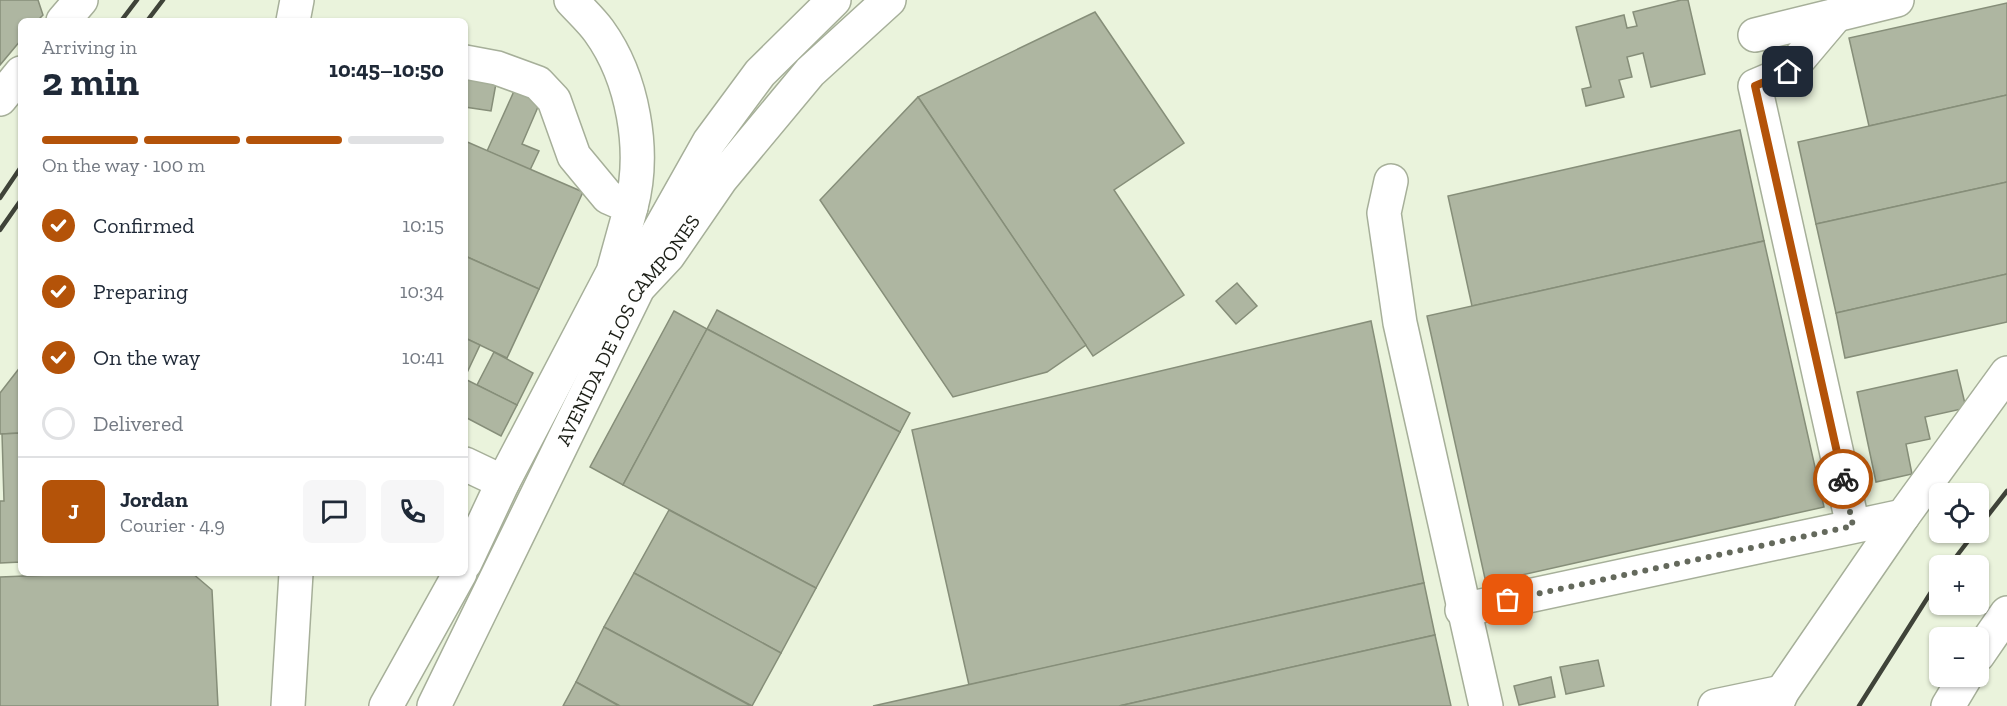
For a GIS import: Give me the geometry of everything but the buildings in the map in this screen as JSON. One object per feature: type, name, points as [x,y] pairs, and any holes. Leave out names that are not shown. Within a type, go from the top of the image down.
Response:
[{"type":"main road","points":[[66,18],[81,0]]},
{"type":"main road","points":[[294,18],[297,0]]},
{"type":"main road","name":"AVENIDA DE LOS CAMPONES","points":[[468,557],[503,482],[614,272],[638,183],[637,144],[622,76],[599,31],[571,0]]},
{"type":"main road","points":[[638,288],[647,252],[709,142],[760,73],[834,0]]},
{"type":"main road","name":"AVENIDA DE LOS CAMPONES","points":[[434,706],[638,288],[669,256],[721,179],[810,72],[889,0]]},
{"type":"main road","points":[[1755,35],[1897,0]]},
{"type":"main road","points":[[1837,14],[1788,72],[1755,86],[1853,526]]},
{"type":"main road","points":[[468,63],[497,68],[538,83],[554,100],[574,156],[608,197],[631,207]]},
{"type":"main road","points":[[0,99],[18,77]]},
{"type":"main road","points":[[1391,181],[1384,213],[1400,322],[1462,610],[1486,706]]},
{"type":"main road","points":[[1715,706],[1779,699],[1903,516],[2007,373]]},
{"type":"main road","points":[[468,465],[503,482]]},
{"type":"main road","points":[[1462,610],[1903,516]]},
{"type":"main road","points":[[288,706],[296,576]]},
{"type":"main road","points":[[386,706],[459,576]]},
{"type":"main road","points":[[412,706],[467,594],[462,576]]},
{"type":"main road","points":[[1989,639],[2007,613]]},
{"type":"main road","points":[[1948,706],[1959,687]]},
{"type":"railway","points":[[123,18],[137,0]]},
{"type":"railway","points":[[149,18],[163,0]]},
{"type":"railway","points":[[0,198],[18,171]]},
{"type":"railway","points":[[0,230],[18,204]]},
{"type":"railway","points":[[1989,514],[2007,491]]},
{"type":"railway","points":[[1957,555],[1967,543]]},
{"type":"railway","points":[[1859,706],[1929,595]]},
{"type":"way so far","points":[[1508,600],[1853,526],[1843,479]]},
{"type":"route","points":[[1788,72],[1755,86],[1843,479]]}]
